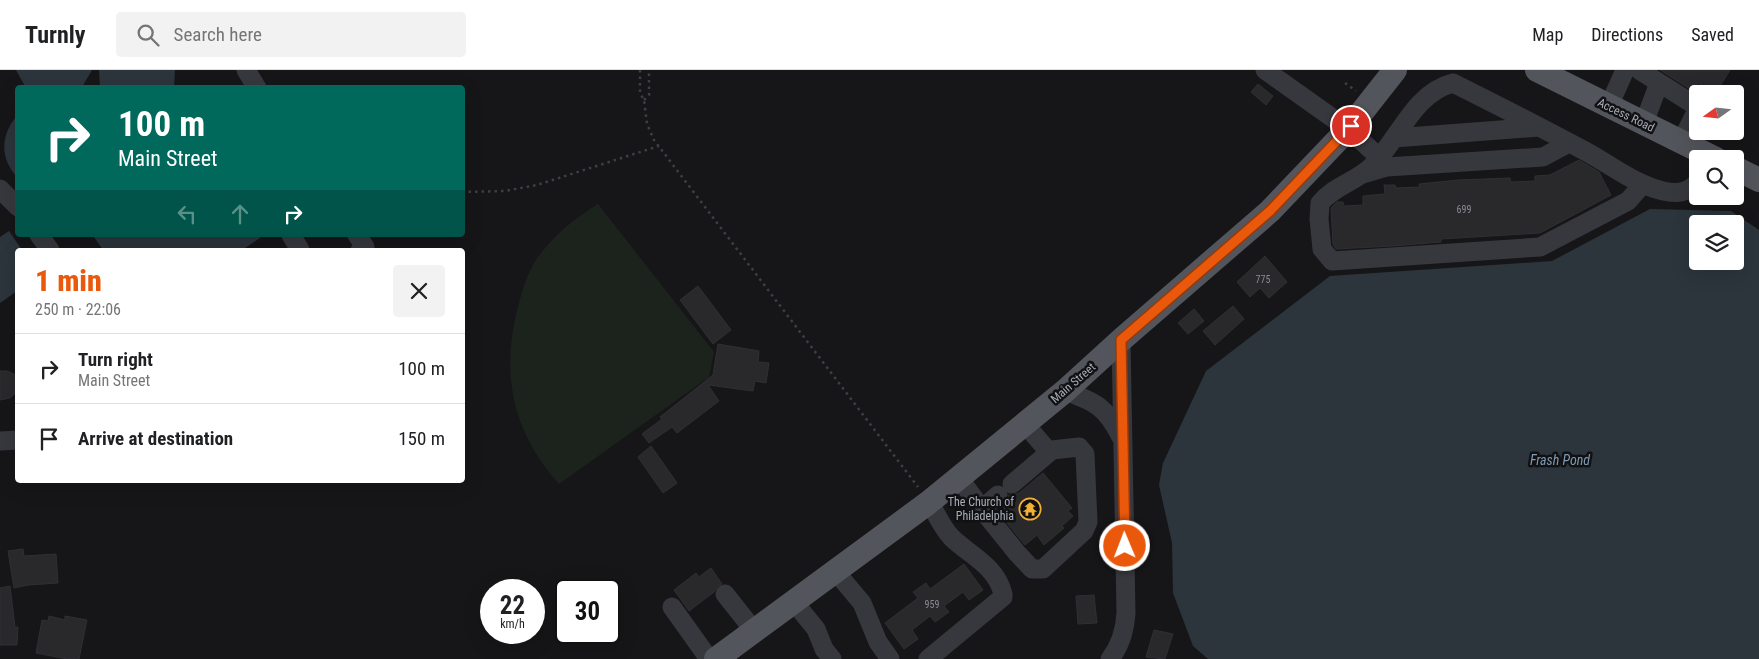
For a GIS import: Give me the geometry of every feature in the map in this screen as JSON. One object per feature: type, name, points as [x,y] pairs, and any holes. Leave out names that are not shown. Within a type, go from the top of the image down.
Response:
[{"type":"main road","name":"Main Street","points":[[716,659],[930,502],[1065,391],[1270,211],[1348,129],[1395,70]]},
{"type":"main road","name":"Access Road","points":[[1538,70],[1698,150]]},
{"type":"main road","points":[[1744,172],[1759,180]]},
{"type":"street","points":[[246,70],[255,85]]},
{"type":"street","points":[[1265,70],[1348,129],[1379,158]]},
{"type":"street","points":[[1609,106],[1625,70]]},
{"type":"street","points":[[1639,70],[1696,106],[1695,114],[1681,142]]},
{"type":"street","points":[[1362,174],[1379,158],[1425,97],[1442,86],[1453,83],[1539,127],[1643,184],[1664,191],[1683,192],[1689,190]]},
{"type":"street","points":[[1644,123],[1659,83]]},
{"type":"street","points":[[1394,138],[1539,127]]},
{"type":"street","points":[[1569,143],[1543,157],[1387,168],[1362,174],[1338,186],[1320,202],[1318,214],[1322,249],[1332,262],[1540,248],[1628,201],[1643,184]]},
{"type":"street","points":[[0,189],[15,204]]},
{"type":"street","points":[[40,237],[49,248]]},
{"type":"street","points":[[291,237],[299,248]]},
{"type":"street","points":[[1110,659],[1125,631],[1126,613],[1121,340]]},
{"type":"street","points":[[1065,391],[1083,398],[1107,412],[1122,438]]},
{"type":"street","points":[[1025,424],[1049,452]]},
{"type":"street","points":[[0,441],[15,440]]},
{"type":"street","points":[[959,478],[982,509],[1017,553],[1032,569],[1043,569],[1084,531],[1088,522],[1085,454],[1079,447],[1052,450],[982,509]]},
{"type":"street","points":[[928,659],[1003,597],[993,574],[986,565],[951,537],[941,524],[930,502]]},
{"type":"street","points":[[836,572],[862,603],[878,642],[890,659]]},
{"type":"street","points":[[725,594],[755,632]]},
{"type":"street","points":[[794,602],[816,629],[824,649],[832,659]]},
{"type":"street","points":[[672,607],[709,659]]},
{"type":"path","points":[[640,70],[640,93],[644,100],[647,124],[659,146],[930,502]]},
{"type":"path","points":[[644,100],[649,94],[649,70]]},
{"type":"path","points":[[1345,83],[1357,92]]},
{"type":"path","points":[[465,192],[505,191],[528,187],[659,146]]},
{"type":"shaded area","points":[[598,204],[714,352],[709,377],[559,484],[543,465],[521,424],[511,381],[512,334],[523,289],[538,257],[565,228]]},
{"type":"water","points":[[16,70],[92,70],[83,85],[24,85]]},
{"type":"water","points":[[99,70],[175,70],[174,85],[100,85]]},
{"type":"water","points":[[15,118],[15,175],[7,163],[4,147],[7,131]]},
{"type":"water","name":"Frash Pond","points":[[1650,209],[1731,211],[1737,215],[1689,215],[1689,270],[1744,270],[1744,220],[1759,230],[1759,659],[1208,659],[1193,646],[1173,593],[1172,543],[1159,485],[1163,463],[1206,371],[1330,276],[1552,261]]},
{"type":"water","points":[[9,231],[21,248],[15,248],[15,292],[0,303],[0,237]]},
{"type":"water","points":[[94,237],[260,238],[245,248],[102,248]]},
{"type":"building","points":[[1660,70],[1730,70],[1721,85],[1701,85],[1698,83],[1697,85],[1689,85],[1689,88]]},
{"type":"building","points":[[1258,84],[1273,96],[1266,105],[1251,92]]},
{"type":"building","points":[[1579,160],[1599,172],[1611,195],[1540,233],[1441,239],[1441,242],[1393,246],[1336,249],[1333,244],[1331,208],[1337,202],[1343,202],[1344,206],[1363,205],[1363,196],[1385,194],[1384,185],[1395,185],[1396,188],[1420,187],[1419,184],[1458,180],[1510,178],[1511,182],[1535,181],[1535,176],[1550,175]]},
{"type":"building","points":[[1265,256],[1287,282],[1269,298],[1260,288],[1250,297],[1237,282]]},
{"type":"building","points":[[698,286],[731,330],[713,344],[680,300]]},
{"type":"building","points":[[1233,306],[1244,319],[1215,345],[1203,331]]},
{"type":"building","points":[[1194,309],[1204,321],[1188,334],[1178,323]]},
{"type":"building","points":[[718,344],[759,351],[758,362],[769,363],[766,383],[755,381],[753,391],[708,385],[719,401],[677,433],[672,427],[649,443],[642,434],[662,419],[660,417],[713,375]]},
{"type":"building","points":[[0,371],[7,371],[15,375],[15,393],[10,398],[0,400]]},
{"type":"building","points":[[651,446],[677,483],[663,493],[638,457]]},
{"type":"building","points":[[1043,473],[1072,508],[1068,511],[1073,516],[1062,526],[1064,528],[1044,545],[1037,535],[1025,545],[997,511],[1006,503],[1009,495],[1019,493]]},
{"type":"building","points":[[23,549],[24,556],[56,554],[58,583],[14,588],[8,551]]},
{"type":"building","points":[[964,564],[983,590],[969,600],[963,592],[944,606],[949,612],[935,622],[930,616],[912,630],[918,639],[904,649],[885,623],[918,598],[913,592],[926,583],[930,589]]},
{"type":"building","points":[[711,568],[722,584],[689,611],[674,590],[696,573],[699,577]]},
{"type":"building","points":[[10,586],[15,627],[18,627],[17,645],[0,645],[0,588]]},
{"type":"building","points":[[1094,595],[1097,623],[1078,624],[1076,596]]},
{"type":"building","points":[[49,616],[65,620],[65,616],[87,620],[79,659],[67,659],[36,653],[42,620],[48,621]]},
{"type":"building","points":[[1154,630],[1173,634],[1165,659],[1146,657]]},
{"type":"place","name":"The Church of Philadelphia","points":[[1030,509]]},
{"type":"route","points":[[1125,546],[1121,340],[1270,211],[1351,126]]}]
